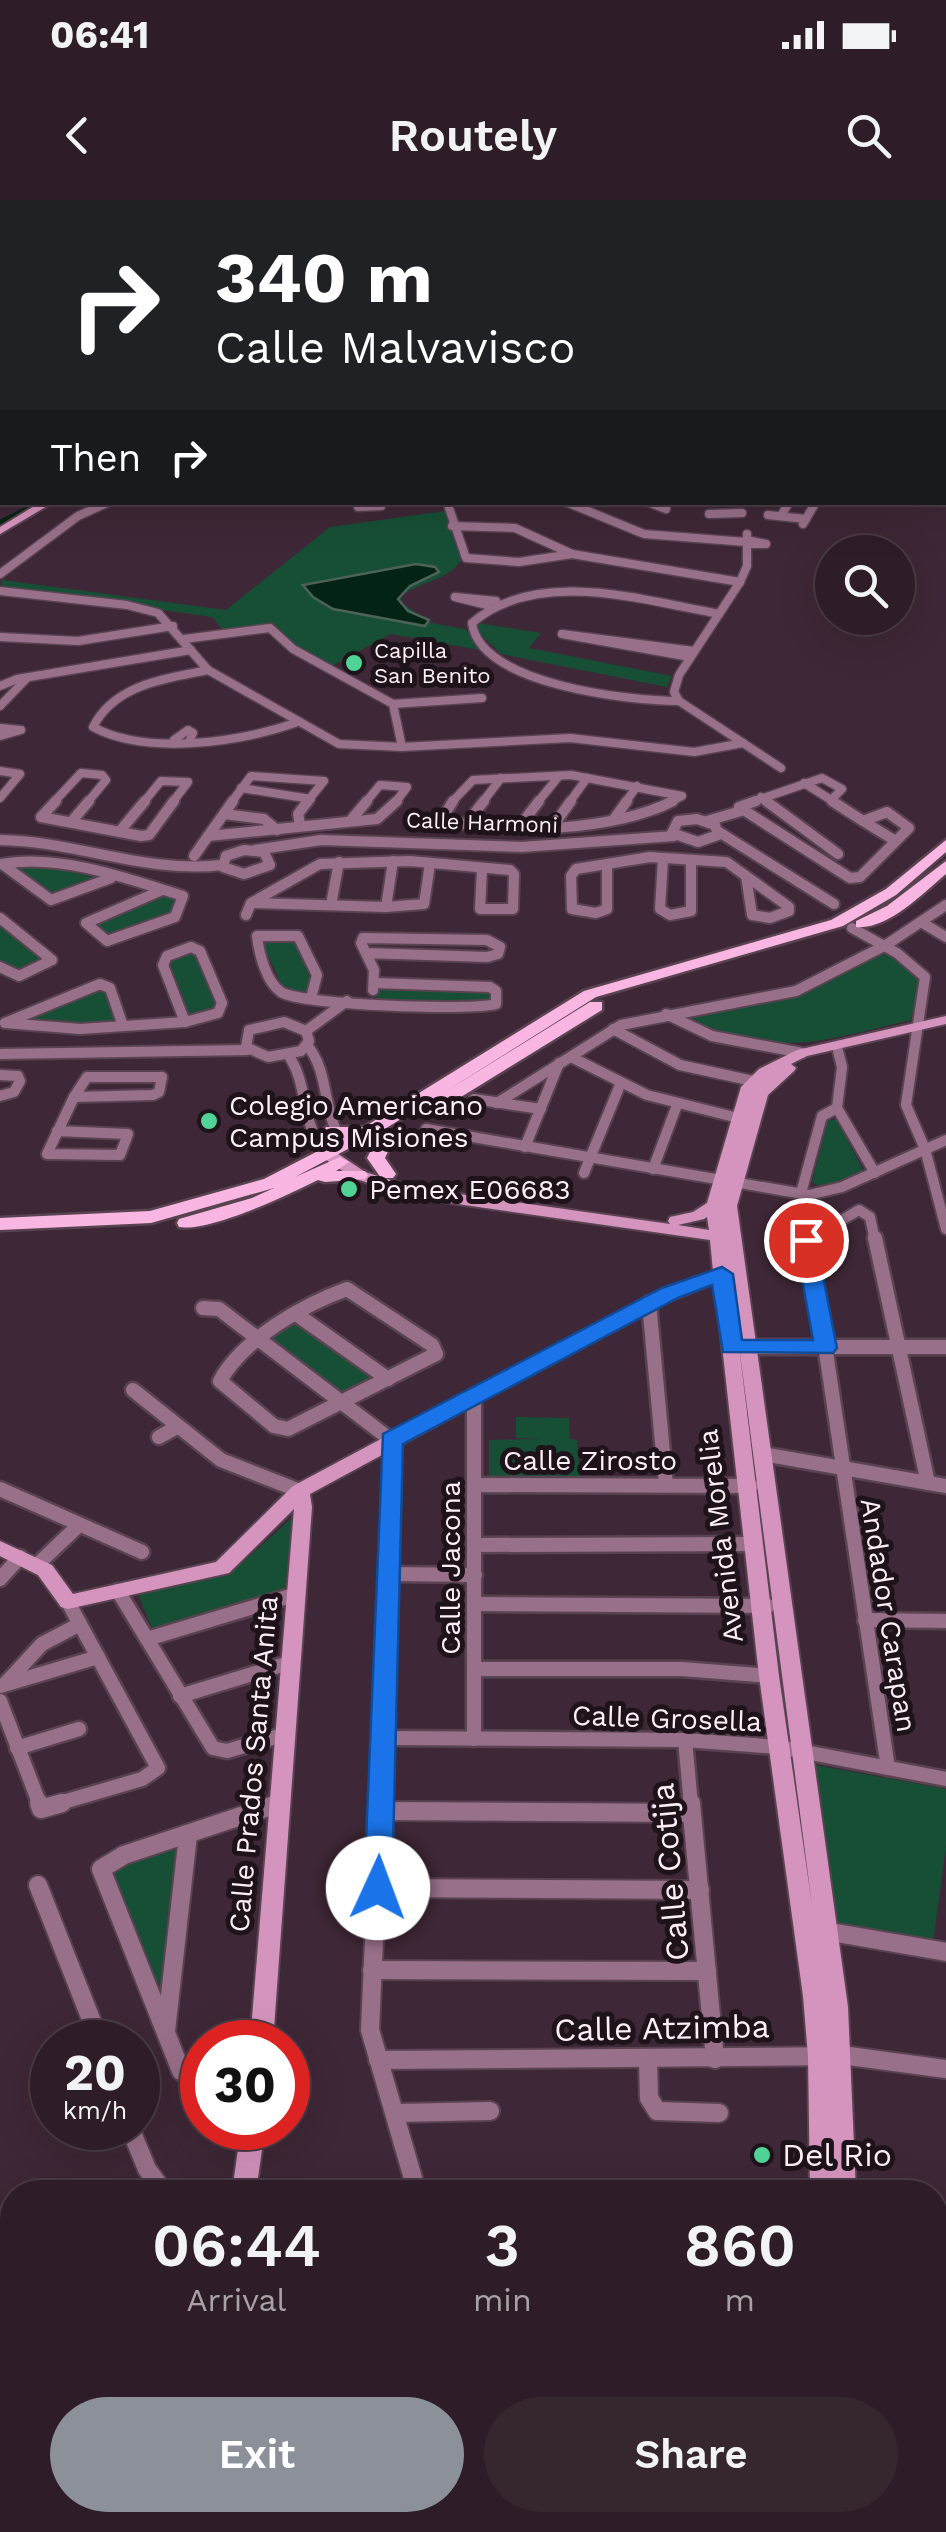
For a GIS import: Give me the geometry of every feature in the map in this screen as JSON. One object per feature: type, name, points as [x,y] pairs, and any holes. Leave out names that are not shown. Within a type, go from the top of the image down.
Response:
[{"type":"main road","points":[[0,531],[44,505]]},
{"type":"main road","points":[[908,878],[946,836]]},
{"type":"main road","points":[[306,1174],[335,1149],[377,1134],[590,994],[644,975],[823,928],[863,910],[946,844]]},
{"type":"main road","points":[[0,1237],[109,1235],[224,1214],[306,1174],[335,1149],[377,1134],[602,1003],[852,928],[893,909],[946,866]]},
{"type":"main road","name":"Avenida Morelia","points":[[843,2180],[830,2056],[826,1932],[802,1752],[754,1544],[756,1486],[762,1454],[721,1267],[714,1205],[761,1093],[787,1069],[946,1020]]},
{"type":"main road","name":"Avenida Morelia","points":[[823,2180],[830,2056],[804,1927],[769,1676],[771,1606],[739,1347],[727,1181],[738,1118],[753,1082],[802,1053],[915,1030],[946,1028]]},
{"type":"main road","points":[[377,1134],[376,1158],[388,1179]]},
{"type":"main road","points":[[335,1149],[359,1175]]},
{"type":"main road","points":[[335,1149],[388,1179],[443,1198],[716,1232]]},
{"type":"main road","points":[[0,1224],[123,1220],[182,1211],[306,1174],[388,1179]]},
{"type":"main road","points":[[676,1225],[714,1205]]},
{"type":"main road","points":[[0,1237],[29,1230],[34,1224]]},
{"type":"main road","points":[[0,1548],[29,1561],[68,1602],[222,1568],[300,1491],[721,1267],[676,1225]]},
{"type":"main road","name":"Calle Prados Santa Anita","points":[[263,2020],[303,1508],[300,1491]]},
{"type":"main road","points":[[246,2180],[250,2150]]},
{"type":"street","points":[[54,200],[67,200]]},
{"type":"street","points":[[0,574],[78,516],[102,505]]},
{"type":"street","points":[[448,505],[463,557],[470,560],[519,562],[572,554]]},
{"type":"street","points":[[573,505],[644,534],[747,540],[747,566],[740,582],[674,686],[679,701]]},
{"type":"street","points":[[715,505],[707,515],[739,513],[743,505]]},
{"type":"street","points":[[781,516],[787,505]]},
{"type":"street","points":[[768,515],[805,521],[814,505]]},
{"type":"street","points":[[452,526],[521,529],[572,554],[740,582]]},
{"type":"street","points":[[0,591],[139,607],[158,614],[208,670],[295,724],[338,744],[402,747],[570,738],[694,752],[743,744]]},
{"type":"street","points":[[719,614],[578,593],[492,603],[472,623],[472,633],[528,678],[636,701],[679,701],[781,768]]},
{"type":"street","points":[[0,636],[78,641],[172,626]]},
{"type":"street","points":[[184,639],[266,627],[305,656],[393,704],[482,698]]},
{"type":"street","points":[[614,642],[562,634],[614,642],[692,654]]},
{"type":"street","points":[[0,686],[191,650]]},
{"type":"street","points":[[208,670],[131,690],[93,722],[99,733],[189,742],[238,740],[295,724]]},
{"type":"street","points":[[0,706],[28,678]]},
{"type":"street","points":[[393,704],[402,747]]},
{"type":"street","points":[[0,771],[19,772],[0,798]]},
{"type":"street","points":[[72,821],[106,780],[77,775],[42,815],[95,826],[120,831],[145,836],[153,833],[188,782],[161,781],[120,831]]},
{"type":"street","points":[[194,856],[247,779],[256,776],[324,781],[298,814],[300,824]]},
{"type":"street","points":[[525,847],[528,827],[560,776]]},
{"type":"street","points":[[560,776],[682,796],[614,818],[553,826],[466,824],[442,819],[460,789],[473,780],[560,776]]},
{"type":"street","points":[[466,824],[501,778]]},
{"type":"street","points":[[553,826],[587,778]]},
{"type":"street","points":[[830,800],[842,789],[822,778],[762,797],[714,827],[698,842],[673,831],[686,819],[714,827],[834,904]]},
{"type":"street","points":[[804,782],[894,840]]},
{"type":"street","points":[[208,836],[270,826],[351,820],[386,815],[406,785],[380,785],[351,820]]},
{"type":"street","points":[[614,818],[636,786]]},
{"type":"street","points":[[241,788],[311,799]]},
{"type":"street","points":[[762,797],[838,854]]},
{"type":"street","points":[[744,811],[850,878],[860,877],[909,828],[887,812],[863,821]]},
{"type":"street","points":[[224,814],[270,826],[286,844]]},
{"type":"street","points":[[74,844],[95,826]]},
{"type":"street","points":[[0,840],[74,844],[187,872],[226,868],[260,872],[270,865],[270,826]]},
{"type":"street","points":[[528,827],[538,847]]},
{"type":"street","name":"Calle Harmoni","points":[[272,851],[286,844],[328,841],[415,840],[538,847],[673,831]]},
{"type":"street","points":[[626,838],[633,860]]},
{"type":"street","points":[[410,861],[415,840]]},
{"type":"street","name":"Calle Harmoni","points":[[272,851],[328,841]]},
{"type":"street","points":[[251,903],[386,907],[424,904],[428,842]]},
{"type":"street","points":[[226,868],[234,852],[272,851]]},
{"type":"street","points":[[662,859],[660,909],[670,915],[691,911],[691,860]]},
{"type":"street","points":[[607,865],[607,909],[596,913],[572,910],[572,873],[584,866],[662,859],[724,862],[746,876],[789,911],[770,918],[752,915],[746,876]]},
{"type":"street","points":[[111,878],[51,900],[3,866],[14,860],[49,863],[111,878],[160,891],[183,896],[178,915],[117,941],[104,940],[85,927],[96,918],[160,891]]},
{"type":"street","points":[[386,907],[393,861]]},
{"type":"street","points":[[246,915],[251,903],[317,865],[339,862],[410,861],[514,872],[513,909],[479,907],[482,869]]},
{"type":"street","points":[[330,906],[339,862]]},
{"type":"street","points":[[137,885],[155,863]]},
{"type":"street","points":[[497,1103],[613,1029],[666,1014],[796,991],[886,946],[946,906]]},
{"type":"street","points":[[0,918],[52,960],[20,976],[0,967]]},
{"type":"street","points":[[922,922],[946,938]]},
{"type":"street","points":[[852,928],[886,946],[925,977],[906,1105],[942,1194],[946,1228]]},
{"type":"street","points":[[312,998],[316,974],[298,936],[257,936],[279,991],[312,998],[327,1000],[496,1004],[494,988],[375,984]]},
{"type":"street","points":[[366,953],[487,956],[498,954],[500,947],[487,940],[362,938],[366,953],[375,984],[368,1001]]},
{"type":"street","points":[[123,1026],[110,988],[100,984],[5,1023],[123,1026],[151,1026],[186,1025],[201,1023],[222,1009],[200,951],[191,947],[172,954],[163,965],[186,1025]]},
{"type":"street","points":[[304,1029],[327,1000]]},
{"type":"street","points":[[304,1029],[347,1001]]},
{"type":"street","points":[[666,1014],[712,1036],[802,1053]]},
{"type":"street","points":[[246,1046],[249,1030],[264,1023],[284,1022],[304,1029]]},
{"type":"street","points":[[142,1074],[151,1026]]},
{"type":"street","points":[[304,1029],[307,1045],[320,1062],[326,1116],[335,1149]]},
{"type":"street","points":[[613,1029],[680,1066],[753,1082]]},
{"type":"street","points":[[0,1050],[246,1046],[268,1058],[288,1056],[307,1045]]},
{"type":"street","points":[[838,1052],[842,1067],[837,1108],[874,1173]]},
{"type":"street","points":[[288,1056],[297,1066],[303,1123],[335,1149]]},
{"type":"street","points":[[565,1060],[677,1105],[738,1118]]},
{"type":"street","points":[[525,1147],[565,1060]]},
{"type":"street","points":[[57,1131],[119,1133],[130,1138],[123,1153],[47,1154],[57,1131],[74,1097],[84,1079],[142,1074],[162,1077],[156,1095],[74,1097]]},
{"type":"street","points":[[0,1075],[18,1076],[20,1081],[14,1092],[0,1096]]},
{"type":"street","points":[[584,1173],[620,1085]]},
{"type":"street","points":[[474,1099],[541,1109]]},
{"type":"street","points":[[653,1169],[677,1105]]},
{"type":"street","points":[[801,1194],[822,1116],[837,1108]]},
{"type":"street","points":[[426,1129],[801,1194],[824,1193],[946,1140]]},
{"type":"street","name":"Andador Carapan","points":[[888,1768],[806,1237],[855,1211],[866,1211],[900,1346]]},
{"type":"street","points":[[352,1290],[437,1352],[284,1430],[222,1383],[220,1376],[258,1339],[333,1293],[352,1290]]},
{"type":"street","points":[[649,1303],[666,1485]]},
{"type":"street","points":[[203,1308],[219,1309],[345,1401],[391,1440],[390,1574],[370,2030],[398,2114],[414,2180]]},
{"type":"street","points":[[299,1316],[388,1379]]},
{"type":"street","points":[[900,1346],[928,1483]]},
{"type":"street","points":[[739,1347],[946,1346]]},
{"type":"street","points":[[133,1390],[222,1460],[300,1491]]},
{"type":"street","name":"Calle Jacona","points":[[474,1398],[474,1738]]},
{"type":"street","points":[[160,1437],[177,1427]]},
{"type":"street","points":[[762,1454],[946,1486]]},
{"type":"street","name":"Calle Zirosto","points":[[474,1485],[756,1486]]},
{"type":"street","points":[[0,1489],[142,1552]]},
{"type":"street","points":[[0,1579],[78,1524]]},
{"type":"street","points":[[475,1545],[754,1544]]},
{"type":"street","points":[[390,1574],[475,1575]]},
{"type":"street","points":[[118,1591],[208,1743],[226,1751],[286,1734]]},
{"type":"street","points":[[146,1639],[296,1594]]},
{"type":"street","points":[[1,1691],[37,1806],[45,1810],[142,1779],[158,1768],[156,1756],[68,1602]]},
{"type":"street","points":[[475,1604],[771,1606]]},
{"type":"street","points":[[866,1620],[946,1621]]},
{"type":"street","points":[[1,1691],[42,1644],[80,1624]]},
{"type":"street","points":[[1,1691],[98,1657]]},
{"type":"street","points":[[180,1696],[292,1662]]},
{"type":"street","points":[[475,1668],[692,1670],[769,1676]]},
{"type":"street","points":[[17,1748],[79,1728]]},
{"type":"street","name":"Calle Grosella","points":[[382,1738],[686,1740],[778,1747],[946,1779]]},
{"type":"street","name":"Calle Cotija","points":[[686,1740],[714,2059]]},
{"type":"street","points":[[180,2071],[101,1870],[124,1855],[280,1802]]},
{"type":"street","points":[[381,1811],[691,1813]]},
{"type":"street","points":[[166,2032],[188,1835]]},
{"type":"street","points":[[38,1884],[91,2020]]},
{"type":"street","points":[[378,1888],[700,1890]]},
{"type":"street","points":[[804,1927],[946,1952]]},
{"type":"street","points":[[372,1970],[707,1971]]},
{"type":"street","name":"Calle Atzimba","points":[[378,2060],[830,2056],[946,2070]]},
{"type":"street","points":[[648,2060],[652,2107],[664,2112],[719,2113]]},
{"type":"street","points":[[398,2114],[490,2111]]},
{"type":"street","points":[[139,2150],[155,2180]]},
{"type":"shaded area","points":[[445,511],[461,561],[448,573],[401,596],[402,603],[431,623],[465,629],[485,651],[391,634],[332,666],[291,643],[270,624],[223,630],[212,617],[0,587],[2,580],[226,610],[330,527]]},
{"type":"shaded area","points":[[416,564],[435,567],[439,572],[410,586],[398,599],[408,611],[429,620],[425,626],[333,609],[313,597],[303,585]]},
{"type":"shaded area","points":[[478,623],[541,633],[529,648],[672,676],[667,687],[501,654],[478,632]]},
{"type":"shaded area","points":[[8,865],[43,865],[97,878],[54,896]]},
{"type":"shaded area","points":[[164,895],[178,896],[175,913],[106,938],[93,923]]},
{"type":"shaded area","points":[[0,923],[46,958],[18,970],[0,962]]},
{"type":"shaded area","points":[[287,936],[301,951],[306,965],[310,986],[305,994],[285,992],[261,940]]},
{"type":"shaded area","points":[[190,951],[197,953],[218,1008],[191,1021],[169,960]]},
{"type":"shaded area","points":[[887,953],[921,976],[911,1020],[798,1043],[746,1039],[685,1018],[789,998]]},
{"type":"shaded area","points":[[106,988],[114,1022],[25,1024],[18,1019]]},
{"type":"shaded area","points":[[379,988],[492,990],[492,998],[470,1002],[386,1000],[375,997]]},
{"type":"shaded area","points":[[828,1120],[837,1120],[863,1170],[824,1189],[812,1182]]},
{"type":"shaded area","points":[[300,1321],[378,1379],[345,1394],[269,1340]]},
{"type":"shaded area","points":[[516,1417],[569,1418],[570,1439],[577,1440],[580,1478],[489,1477],[489,1440],[541,1439],[516,1438]]},
{"type":"shaded area","points":[[294,1516],[288,1589],[153,1630],[137,1593],[229,1575]]},
{"type":"shaded area","points":[[810,1764],[946,1789],[946,1846],[933,1944],[833,1923]]},
{"type":"shaded area","points":[[181,1848],[162,2003],[111,1869]]},
{"type":"waterway","points":[[0,524],[37,506]]},
{"type":"place","name":"Capilla San Benito","points":[[354,663]]},
{"type":"place","name":"Colegio Americano Campus Misiones","points":[[209,1121]]},
{"type":"place","name":"Pemex E06683","points":[[349,1189]]},
{"type":"place","name":"Del Rio","points":[[762,2155]]},
{"type":"route","points":[[378,1888],[391,1440],[670,1293],[722,1274],[731,1347],[825,1348],[806,1240]]}]
